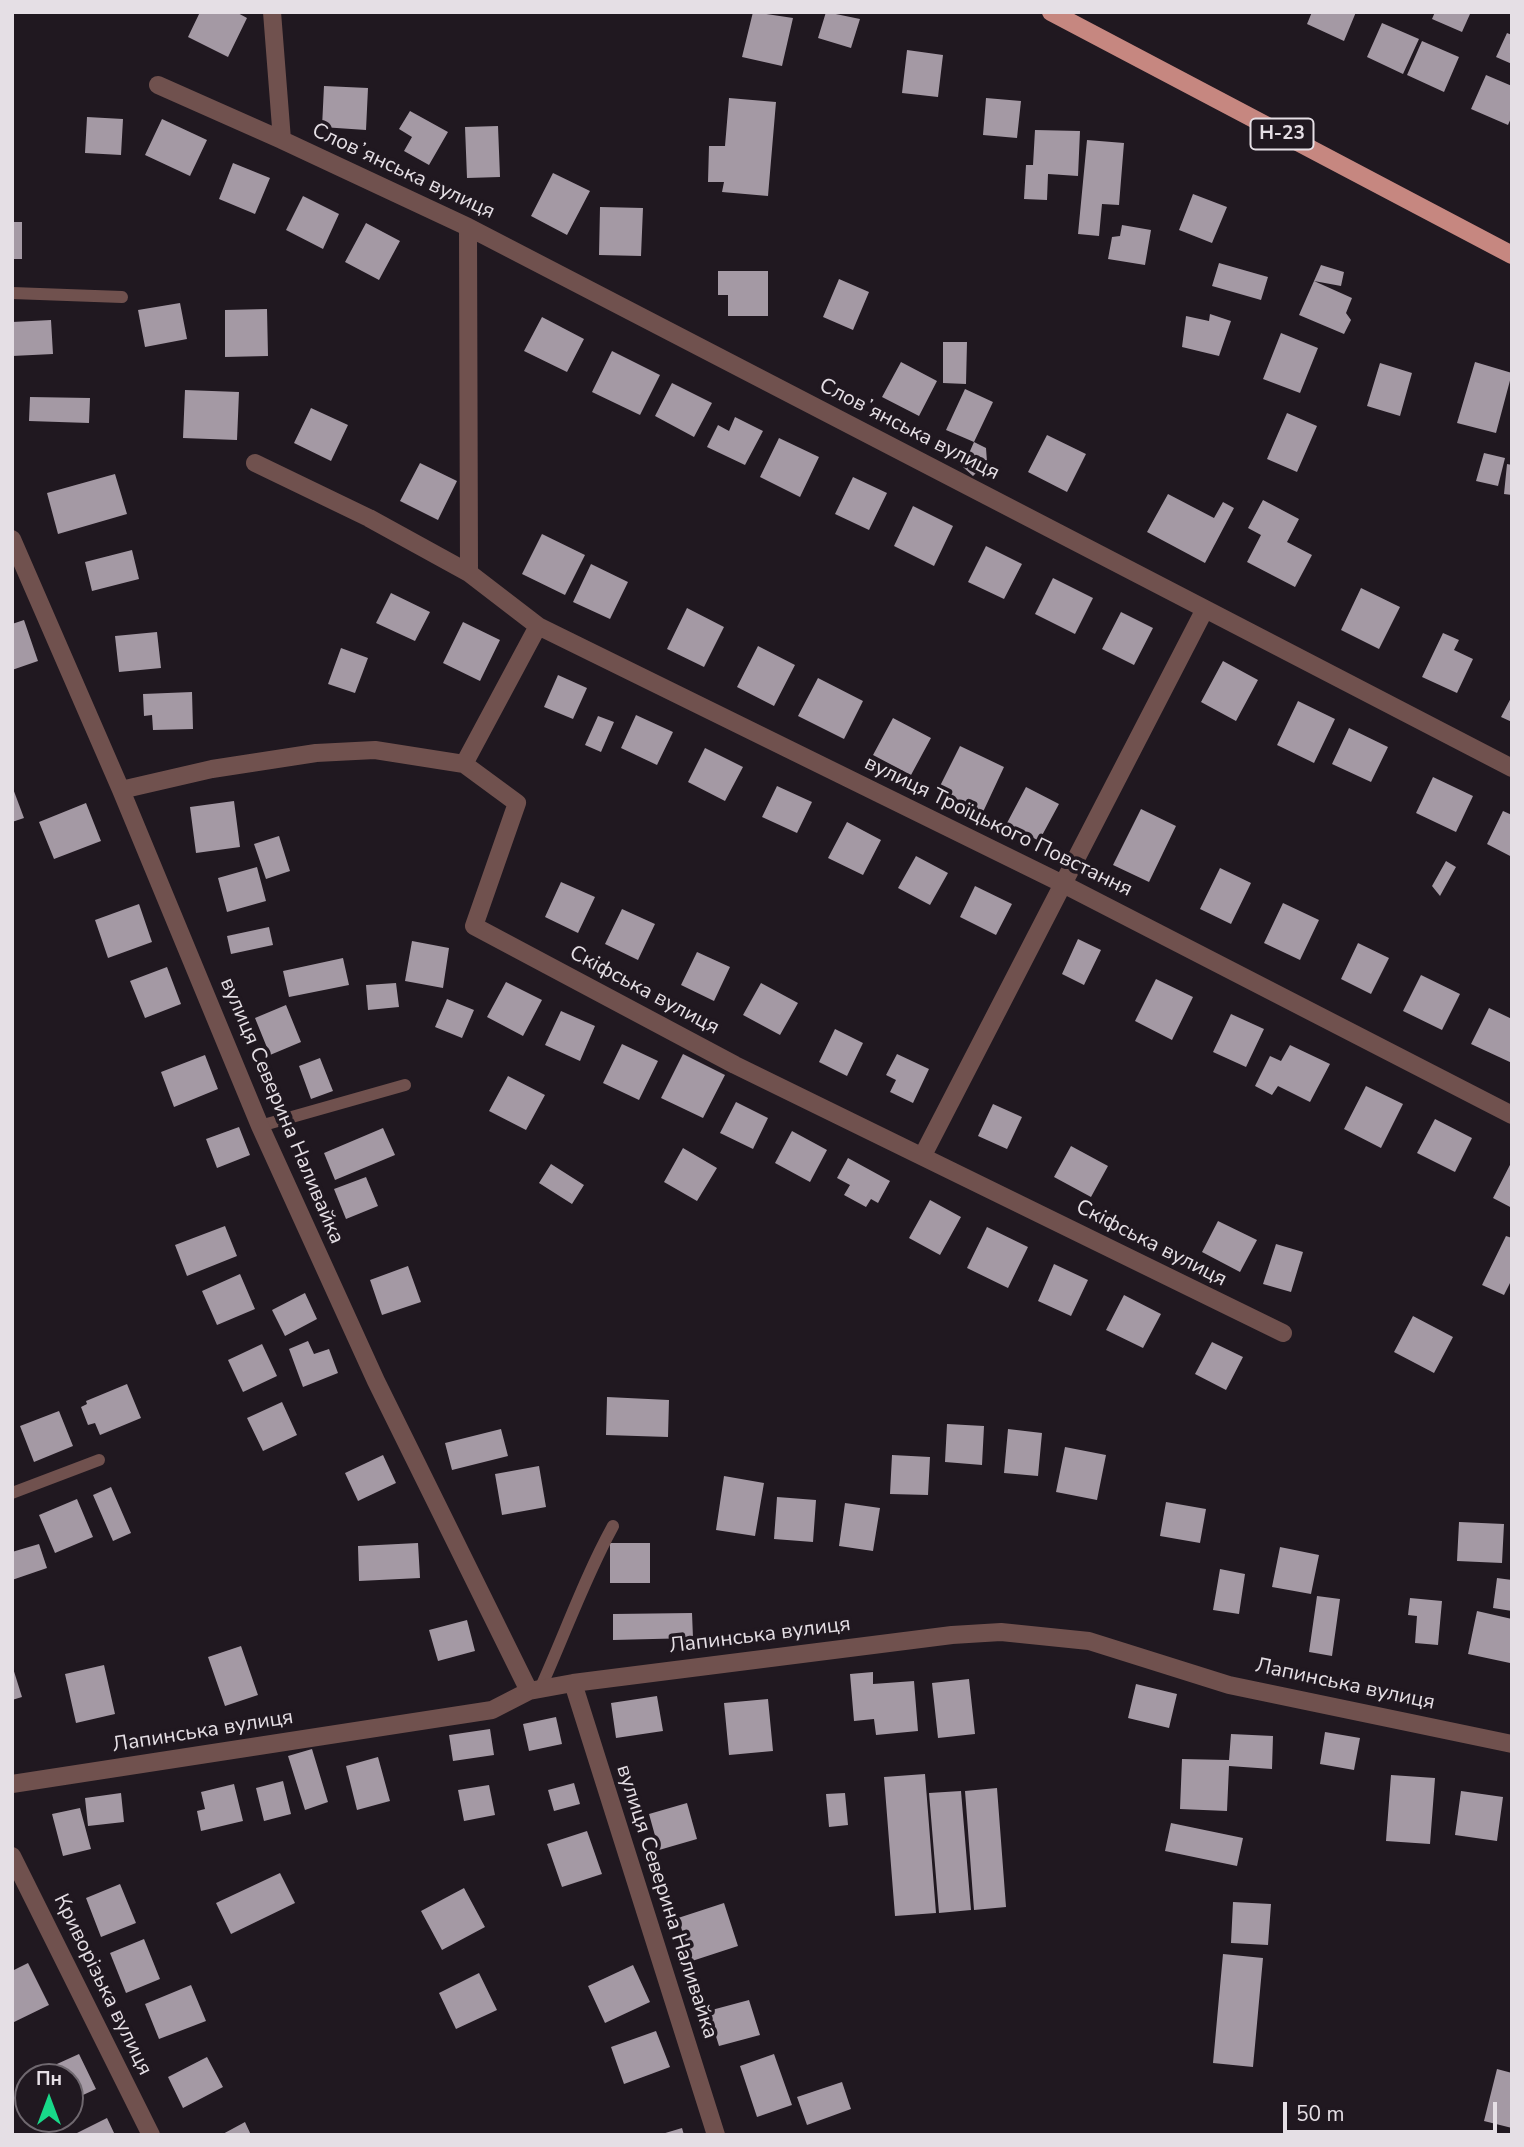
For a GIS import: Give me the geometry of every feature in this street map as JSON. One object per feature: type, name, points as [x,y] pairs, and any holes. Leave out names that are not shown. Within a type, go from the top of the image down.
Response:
[{"type":"main road","name":"Н-23","points":[[1051,12],[1512,255]]},
{"type":"street","name":"Словʼянська вулиця","points":[[272,12],[282,140]]},
{"type":"street","name":"Словʼянська вулиця","points":[[158,85],[468,227],[1512,768]]},
{"type":"street","points":[[468,227],[469,573]]},
{"type":"street","name":"вулиця Троїцького Повстання","points":[[255,463],[369,518],[469,573],[538,626],[1061,883],[1512,1115]]},
{"type":"street","name":"вулиця Северина Наливайка","points":[[12,539],[121,790],[260,1126],[376,1381],[535,1690]]},
{"type":"street","points":[[923,1155],[1061,883],[1205,609]]},
{"type":"street","points":[[464,764],[538,626]]},
{"type":"street","name":"Скіфська вулиця","points":[[121,790],[212,769],[317,753],[375,750],[464,764],[517,803],[474,926],[735,1065],[1283,1333]]},
{"type":"street","name":"Лапинська вулиця","points":[[12,1784],[492,1710],[535,1690],[573,1683],[951,1635],[1001,1632],[1089,1641],[1229,1685],[1512,1744]]},
{"type":"street","name":"вулиця Северина Наливайка","points":[[573,1683],[716,2135]]},
{"type":"street","name":"Криворізька вулиця","points":[[12,1856],[151,2135]]},
{"type":"lane","points":[[12,293],[122,297]]},
{"type":"lane","points":[[260,1126],[405,1085]]},
{"type":"lane","points":[[12,1493],[99,1460]]},
{"type":"lane","points":[[535,1690],[573,1615],[587,1573],[613,1527]]},
{"type":"building","points":[[200,12],[236,12],[247,18],[228,57],[188,37]]},
{"type":"building","points":[[753,12],[793,18],[782,66],[742,57]]},
{"type":"building","points":[[826,12],[860,19],[851,48],[818,38]]},
{"type":"building","points":[[1312,12],[1356,12],[1344,41],[1307,24]]},
{"type":"building","points":[[1435,12],[1470,14],[1462,32],[1432,19]]},
{"type":"building","points":[[1382,23],[1419,39],[1403,74],[1367,57]]},
{"type":"building","points":[[1507,33],[1512,35],[1512,64],[1496,57]]},
{"type":"building","points":[[1422,41],[1459,57],[1444,92],[1407,75]]},
{"type":"building","points":[[907,50],[943,55],[938,97],[902,93]]},
{"type":"building","points":[[1486,75],[1512,86],[1512,116],[1508,125],[1471,109]]},
{"type":"building","points":[[324,86],[368,88],[366,130],[322,127]]},
{"type":"building","points":[[729,98],[776,102],[768,196],[722,192],[724,182],[708,182],[709,146],[725,146]]},
{"type":"building","points":[[986,98],[1021,101],[1017,138],[983,135]]},
{"type":"building","points":[[410,111],[448,132],[429,165],[404,151],[412,137],[399,129]]},
{"type":"building","points":[[87,117],[123,119],[121,155],[85,153]]},
{"type":"building","points":[[162,119],[207,140],[190,176],[145,155]]},
{"type":"building","points":[[498,126],[500,177],[467,178],[465,127]]},
{"type":"building","points":[[1035,130],[1080,131],[1078,176],[1048,174],[1047,200],[1024,199],[1026,165],[1033,165]]},
{"type":"building","points":[[1087,140],[1124,143],[1119,205],[1102,204],[1099,236],[1078,234]]},
{"type":"building","points":[[233,163],[270,178],[255,214],[219,199]]},
{"type":"building","points":[[553,173],[590,191],[567,235],[531,216]]},
{"type":"building","points":[[1193,194],[1227,207],[1212,243],[1179,230]]},
{"type":"building","points":[[303,196],[339,214],[323,249],[286,230]]},
{"type":"building","points":[[600,207],[643,208],[641,256],[599,255]]},
{"type":"building","points":[[12,222],[22,222],[22,259],[12,259]]},
{"type":"building","points":[[366,223],[400,241],[379,280],[345,262]]},
{"type":"building","points":[[1122,225],[1151,230],[1145,265],[1108,259],[1112,237],[1120,236]]},
{"type":"building","points":[[1219,263],[1268,277],[1261,300],[1212,286]]},
{"type":"building","points":[[1321,265],[1344,272],[1341,286],[1314,281]]},
{"type":"building","points":[[718,271],[768,271],[768,316],[728,316],[728,295],[718,295]]},
{"type":"building","points":[[839,279],[869,292],[853,330],[823,317]]},
{"type":"building","points":[[1314,281],[1352,298],[1346,313],[1351,320],[1344,334],[1299,315]]},
{"type":"building","points":[[180,303],[187,339],[145,347],[138,310]]},
{"type":"building","points":[[267,309],[268,356],[225,357],[225,310]]},
{"type":"building","points":[[1210,314],[1231,321],[1219,356],[1182,347],[1186,316],[1209,321]]},
{"type":"building","points":[[542,317],[584,339],[567,372],[524,351]]},
{"type":"building","points":[[51,320],[53,354],[12,356],[12,322]]},
{"type":"building","points":[[1281,333],[1318,348],[1300,393],[1263,379]]},
{"type":"building","points":[[943,342],[967,342],[966,384],[943,383]]},
{"type":"building","points":[[612,351],[660,375],[640,415],[592,392]]},
{"type":"building","points":[[901,362],[937,381],[919,416],[882,397]]},
{"type":"building","points":[[1475,362],[1512,373],[1496,433],[1457,423]]},
{"type":"building","points":[[1380,363],[1412,373],[1400,416],[1367,406]]},
{"type":"building","points":[[672,383],[712,403],[694,437],[655,416]]},
{"type":"building","points":[[965,389],[993,402],[974,442],[946,430]]},
{"type":"building","points":[[185,390],[239,392],[237,440],[183,438]]},
{"type":"building","points":[[30,397],[90,398],[89,423],[29,421]]},
{"type":"building","points":[[311,408],[348,425],[331,461],[294,443]]},
{"type":"building","points":[[1287,413],[1317,426],[1297,472],[1267,459]]},
{"type":"building","points":[[735,417],[763,431],[745,465],[707,447],[718,425],[729,431]]},
{"type":"building","points":[[1047,435],[1086,454],[1067,492],[1028,472]]},
{"type":"building","points":[[779,438],[819,457],[800,497],[760,477]]},
{"type":"building","points":[[974,442],[986,448],[987,462],[973,476],[963,467]]},
{"type":"building","points":[[1484,453],[1505,458],[1498,486],[1476,481]]},
{"type":"building","points":[[420,463],[457,481],[438,520],[400,501]]},
{"type":"building","points":[[1507,464],[1512,465],[1512,495],[1504,494]]},
{"type":"building","points":[[115,474],[127,514],[58,534],[47,493]]},
{"type":"building","points":[[853,477],[887,493],[869,530],[835,514]]},
{"type":"building","points":[[1168,494],[1214,518],[1223,502],[1234,508],[1205,563],[1147,532]]},
{"type":"building","points":[[1263,500],[1299,519],[1287,542],[1312,555],[1295,587],[1247,562],[1261,535],[1248,528]]},
{"type":"building","points":[[913,506],[953,526],[934,566],[894,546]]},
{"type":"building","points":[[542,534],[585,555],[565,595],[522,574]]},
{"type":"building","points":[[986,546],[1022,564],[1004,599],[968,582]]},
{"type":"building","points":[[132,550],[139,579],[92,591],[85,562]]},
{"type":"building","points":[[591,564],[628,582],[610,619],[573,602]]},
{"type":"building","points":[[1053,578],[1093,598],[1075,634],[1035,614]]},
{"type":"building","points":[[1361,588],[1400,607],[1379,649],[1341,630]]},
{"type":"building","points":[[391,593],[430,612],[415,641],[376,623]]},
{"type":"building","points":[[687,608],[724,627],[704,667],[667,649]]},
{"type":"building","points":[[1121,612],[1153,628],[1134,665],[1102,649]]},
{"type":"building","points":[[24,620],[38,661],[12,670],[12,624]]},
{"type":"building","points":[[463,622],[500,640],[480,681],[443,663]]},
{"type":"building","points":[[157,632],[161,668],[119,672],[115,636]]},
{"type":"building","points":[[1443,633],[1459,640],[1454,650],[1473,659],[1457,693],[1422,677]]},
{"type":"building","points":[[758,646],[795,665],[774,706],[737,687]]},
{"type":"building","points":[[341,648],[368,658],[355,693],[328,684]]},
{"type":"building","points":[[1223,661],[1258,680],[1236,721],[1201,702]]},
{"type":"building","points":[[558,675],[587,688],[573,719],[544,707]]},
{"type":"building","points":[[818,678],[863,701],[844,739],[798,716]]},
{"type":"building","points":[[192,692],[193,729],[153,730],[152,715],[144,716],[143,694]]},
{"type":"building","points":[[1512,696],[1512,722],[1501,717]]},
{"type":"building","points":[[1298,701],[1335,719],[1314,763],[1277,745]]},
{"type":"building","points":[[636,715],[673,732],[657,765],[621,748]]},
{"type":"building","points":[[598,716],[614,722],[601,752],[585,745]]},
{"type":"building","points":[[893,718],[931,738],[911,775],[873,755]]},
{"type":"building","points":[[1349,728],[1388,747],[1371,782],[1332,764]]},
{"type":"building","points":[[960,746],[1004,767],[983,812],[938,790]]},
{"type":"building","points":[[705,748],[743,767],[725,801],[688,782]]},
{"type":"building","points":[[1433,777],[1473,796],[1456,832],[1416,813]]},
{"type":"building","points":[[12,786],[24,818],[12,822]]},
{"type":"building","points":[[777,786],[812,802],[797,833],[762,817]]},
{"type":"building","points":[[1026,787],[1059,804],[1039,841],[1007,823]]},
{"type":"building","points":[[234,801],[240,847],[196,853],[190,807]]},
{"type":"building","points":[[86,803],[101,841],[54,859],[39,822]]},
{"type":"building","points":[[1141,809],[1176,826],[1149,882],[1113,865]]},
{"type":"building","points":[[1503,811],[1512,815],[1512,857],[1487,844]]},
{"type":"building","points":[[847,822],[881,840],[863,875],[828,858]]},
{"type":"building","points":[[279,836],[290,871],[266,879],[254,844]]},
{"type":"building","points":[[916,856],[948,873],[930,905],[898,888]]},
{"type":"building","points":[[1446,861],[1456,867],[1440,896],[1432,886]]},
{"type":"building","points":[[257,867],[266,901],[227,912],[218,878]]},
{"type":"building","points":[[1220,868],[1251,883],[1231,924],[1200,909]]},
{"type":"building","points":[[561,882],[595,897],[578,933],[545,917]]},
{"type":"building","points":[[975,886],[1012,904],[996,935],[960,917]]},
{"type":"building","points":[[1283,903],[1319,920],[1300,960],[1264,943]]},
{"type":"building","points":[[139,904],[152,942],[108,958],[95,920]]},
{"type":"building","points":[[622,909],[655,924],[638,960],[605,944]]},
{"type":"building","points":[[269,927],[273,945],[231,954],[227,936]]},
{"type":"building","points":[[1078,939],[1101,950],[1084,985],[1062,974]]},
{"type":"building","points":[[412,941],[449,948],[443,988],[405,981]]},
{"type":"building","points":[[1358,943],[1389,958],[1371,994],[1341,979]]},
{"type":"building","points":[[697,952],[730,967],[714,1001],[681,985]]},
{"type":"building","points":[[343,958],[349,985],[289,997],[283,971]]},
{"type":"building","points":[[167,967],[181,1004],[145,1018],[130,981]]},
{"type":"building","points":[[1421,975],[1460,994],[1442,1030],[1403,1011]]},
{"type":"building","points":[[1156,979],[1193,997],[1172,1040],[1135,1021]]},
{"type":"building","points":[[506,982],[542,1000],[523,1036],[487,1017]]},
{"type":"building","points":[[396,983],[399,1007],[368,1010],[366,985]]},
{"type":"building","points":[[761,983],[798,1003],[780,1035],[743,1015]]},
{"type":"building","points":[[447,999],[474,1010],[462,1038],[435,1027]]},
{"type":"building","points":[[286,1005],[301,1042],[270,1055],[255,1018]]},
{"type":"building","points":[[1489,1008],[1512,1019],[1512,1063],[1471,1044]]},
{"type":"building","points":[[561,1011],[595,1026],[580,1061],[545,1045]]},
{"type":"building","points":[[1231,1014],[1264,1029],[1246,1067],[1213,1052]]},
{"type":"building","points":[[835,1029],[863,1043],[847,1076],[819,1062]]},
{"type":"building","points":[[622,1044],[658,1061],[639,1100],[603,1083]]},
{"type":"building","points":[[1290,1045],[1330,1064],[1310,1102],[1278,1086],[1272,1095],[1255,1086],[1270,1056],[1281,1061]]},
{"type":"building","points":[[683,1054],[725,1075],[703,1118],[661,1098]]},
{"type":"building","points":[[897,1054],[929,1069],[913,1103],[890,1092],[896,1080],[886,1075]]},
{"type":"building","points":[[205,1055],[218,1089],[174,1107],[161,1072]]},
{"type":"building","points":[[320,1058],[333,1091],[311,1099],[299,1066]]},
{"type":"building","points":[[508,1076],[545,1095],[526,1130],[489,1111]]},
{"type":"building","points":[[1366,1086],[1403,1104],[1381,1148],[1344,1129]]},
{"type":"building","points":[[736,1102],[768,1118],[753,1149],[720,1133]]},
{"type":"building","points":[[993,1104],[1022,1117],[1007,1149],[978,1136]]},
{"type":"building","points":[[1435,1119],[1472,1138],[1455,1172],[1417,1153]]},
{"type":"building","points":[[239,1127],[250,1155],[217,1168],[206,1139]]},
{"type":"building","points":[[383,1128],[395,1155],[335,1180],[324,1153]]},
{"type":"building","points":[[792,1131],[827,1150],[810,1182],[775,1163]]},
{"type":"building","points":[[1071,1146],[1108,1166],[1091,1197],[1054,1177]]},
{"type":"building","points":[[683,1148],[717,1168],[697,1201],[664,1182]]},
{"type":"building","points":[[848,1158],[890,1181],[878,1203],[871,1199],[866,1207],[844,1195],[850,1185],[837,1178]]},
{"type":"building","points":[[1512,1161],[1512,1208],[1493,1198]]},
{"type":"building","points":[[551,1164],[584,1185],[572,1204],[539,1183]]},
{"type":"building","points":[[366,1177],[378,1206],[346,1219],[334,1189]]},
{"type":"building","points":[[930,1200],[961,1217],[940,1255],[909,1238]]},
{"type":"building","points":[[1218,1221],[1257,1240],[1240,1272],[1202,1252]]},
{"type":"building","points":[[225,1226],[237,1256],[187,1276],[175,1245]]},
{"type":"building","points":[[987,1227],[1028,1247],[1008,1288],[967,1268]]},
{"type":"building","points":[[1506,1236],[1512,1238],[1512,1279],[1504,1295],[1482,1285]]},
{"type":"building","points":[[1276,1244],[1303,1252],[1291,1292],[1263,1284]]},
{"type":"building","points":[[1054,1264],[1088,1280],[1071,1316],[1038,1301]]},
{"type":"building","points":[[408,1266],[421,1302],[382,1315],[370,1280]]},
{"type":"building","points":[[240,1274],[255,1309],[217,1325],[202,1291]]},
{"type":"building","points":[[305,1293],[317,1319],[285,1336],[272,1310]]},
{"type":"building","points":[[1124,1295],[1161,1314],[1143,1348],[1106,1330]]},
{"type":"building","points":[[1413,1316],[1453,1337],[1434,1373],[1394,1352]]},
{"type":"building","points":[[308,1341],[314,1354],[329,1349],[338,1373],[303,1387],[289,1349]]},
{"type":"building","points":[[1212,1342],[1243,1357],[1226,1390],[1195,1374]]},
{"type":"building","points":[[262,1344],[277,1376],[243,1392],[228,1360]]},
{"type":"building","points":[[127,1384],[141,1418],[100,1435],[95,1423],[88,1425],[81,1407],[87,1404],[86,1401]]},
{"type":"building","points":[[607,1397],[669,1400],[668,1437],[606,1435]]},
{"type":"building","points":[[282,1402],[297,1435],[263,1451],[247,1418]]},
{"type":"building","points":[[59,1411],[73,1446],[34,1462],[20,1426]]},
{"type":"building","points":[[947,1424],[984,1426],[982,1465],[945,1462]]},
{"type":"building","points":[[501,1429],[508,1456],[452,1470],[445,1443]]},
{"type":"building","points":[[1008,1429],[1042,1433],[1038,1476],[1004,1473]]},
{"type":"building","points":[[1065,1447],[1106,1455],[1097,1500],[1056,1492]]},
{"type":"building","points":[[383,1455],[396,1483],[358,1501],[345,1473]]},
{"type":"building","points":[[892,1455],[930,1457],[928,1495],[890,1494]]},
{"type":"building","points":[[539,1466],[546,1507],[502,1515],[495,1474]]},
{"type":"building","points":[[724,1476],[764,1483],[755,1536],[716,1530]]},
{"type":"building","points":[[111,1487],[131,1533],[113,1541],[93,1495]]},
{"type":"building","points":[[777,1497],[816,1500],[813,1542],[774,1539]]},
{"type":"building","points":[[77,1499],[93,1537],[55,1553],[39,1515]]},
{"type":"building","points":[[1166,1502],[1206,1509],[1200,1543],[1160,1536]]},
{"type":"building","points":[[845,1503],[880,1508],[873,1551],[839,1546]]},
{"type":"building","points":[[1459,1522],[1504,1524],[1502,1563],[1457,1561]]},
{"type":"building","points":[[418,1543],[420,1578],[359,1581],[358,1546]]},
{"type":"building","points":[[610,1543],[650,1543],[650,1583],[610,1583]]},
{"type":"building","points":[[39,1544],[47,1568],[12,1580],[12,1552]]},
{"type":"building","points":[[1280,1547],[1319,1555],[1311,1594],[1272,1587]]},
{"type":"building","points":[[1220,1569],[1245,1574],[1239,1614],[1213,1610]]},
{"type":"building","points":[[1497,1578],[1512,1580],[1512,1611],[1493,1608]]},
{"type":"building","points":[[1317,1596],[1340,1599],[1332,1656],[1309,1652]]},
{"type":"building","points":[[1410,1598],[1442,1601],[1438,1645],[1415,1643],[1417,1616],[1408,1615]]},
{"type":"building","points":[[1477,1611],[1512,1619],[1510,1663],[1468,1654]]},
{"type":"building","points":[[692,1613],[693,1638],[613,1640],[613,1614]]},
{"type":"building","points":[[467,1620],[475,1651],[438,1661],[429,1630]]},
{"type":"building","points":[[241,1646],[258,1695],[225,1706],[208,1657]]},
{"type":"building","points":[[12,1665],[22,1697],[12,1700]]},
{"type":"building","points":[[104,1665],[115,1714],[76,1723],[65,1674]]},
{"type":"building","points":[[873,1672],[873,1684],[914,1681],[918,1731],[876,1735],[874,1719],[854,1721],[850,1674]]},
{"type":"building","points":[[969,1679],[975,1734],[938,1738],[932,1683]]},
{"type":"building","points":[[1136,1684],[1177,1694],[1169,1728],[1128,1718]]},
{"type":"building","points":[[657,1696],[663,1731],[616,1738],[611,1703]]},
{"type":"building","points":[[768,1699],[773,1751],[729,1755],[724,1703]]},
{"type":"building","points":[[556,1717],[562,1744],[529,1751],[523,1724]]},
{"type":"building","points":[[490,1729],[494,1755],[453,1761],[449,1735]]},
{"type":"building","points":[[1325,1732],[1360,1738],[1354,1770],[1320,1764]]},
{"type":"building","points":[[1231,1734],[1273,1736],[1272,1769],[1229,1766],[1227,1811],[1180,1809],[1182,1759],[1229,1760]]},
{"type":"building","points":[[312,1749],[328,1802],[305,1810],[288,1756]]},
{"type":"building","points":[[378,1757],[390,1801],[357,1810],[346,1766]]},
{"type":"building","points":[[925,1774],[936,1913],[895,1916],[884,1777]]},
{"type":"building","points":[[1391,1775],[1435,1778],[1430,1844],[1386,1841]]},
{"type":"building","points":[[283,1781],[291,1814],[264,1821],[256,1788]]},
{"type":"building","points":[[574,1783],[580,1804],[554,1811],[548,1790]]},
{"type":"building","points":[[234,1784],[243,1821],[201,1831],[197,1811],[205,1809],[201,1792]]},
{"type":"building","points":[[489,1785],[495,1815],[464,1821],[458,1790]]},
{"type":"building","points":[[997,1788],[1006,1907],[974,1910],[965,1791]]},
{"type":"building","points":[[961,1791],[971,1910],[939,1913],[929,1793]]},
{"type":"building","points":[[1461,1791],[1503,1797],[1497,1841],[1455,1835]]},
{"type":"building","points":[[121,1793],[124,1822],[88,1826],[85,1798]]},
{"type":"building","points":[[845,1793],[848,1825],[829,1827],[826,1794]]},
{"type":"building","points":[[687,1803],[697,1839],[659,1850],[649,1814]]},
{"type":"building","points":[[80,1808],[91,1849],[63,1856],[52,1814]]},
{"type":"building","points":[[1171,1823],[1243,1838],[1237,1866],[1165,1851]]},
{"type":"building","points":[[587,1831],[602,1874],[562,1887],[547,1844]]},
{"type":"building","points":[[280,1873],[295,1903],[231,1934],[216,1903]]},
{"type":"building","points":[[120,1884],[136,1923],[101,1937],[86,1898]]},
{"type":"building","points":[[464,1888],[485,1927],[442,1950],[421,1911]]},
{"type":"building","points":[[1233,1902],[1271,1904],[1268,1945],[1231,1943]]},
{"type":"building","points":[[724,1903],[738,1946],[692,1961],[678,1918]]},
{"type":"building","points":[[144,1939],[160,1979],[126,1993],[110,1953]]},
{"type":"building","points":[[1223,1954],[1263,1958],[1253,2067],[1213,2063]]},
{"type":"building","points":[[28,1963],[49,2005],[12,2023],[12,1971]]},
{"type":"building","points":[[633,1965],[650,2002],[605,2023],[588,1986]]},
{"type":"building","points":[[479,1973],[497,2010],[456,2029],[439,1993]]},
{"type":"building","points":[[191,1985],[206,2021],[159,2039],[145,2004]]},
{"type":"building","points":[[749,2000],[760,2035],[719,2046],[708,2011]]},
{"type":"building","points":[[656,2031],[670,2067],[624,2084],[611,2047]]},
{"type":"building","points":[[79,2054],[83,2063],[59,2063]]},
{"type":"building","points":[[774,2054],[792,2105],[757,2117],[740,2066]]},
{"type":"building","points":[[207,2057],[223,2087],[183,2108],[168,2077]]},
{"type":"building","points":[[84,2064],[96,2089],[84,2095]]},
{"type":"building","points":[[1497,2069],[1512,2073],[1512,2128],[1484,2121]]},
{"type":"building","points":[[842,2082],[851,2109],[807,2125],[797,2097]]},
{"type":"building","points":[[107,2118],[115,2135],[73,2135],[84,2133],[84,2130]]},
{"type":"building","points":[[245,2122],[251,2135],[221,2135]]},
{"type":"building","points":[[682,2128],[684,2135],[662,2135],[662,2134]]}]
